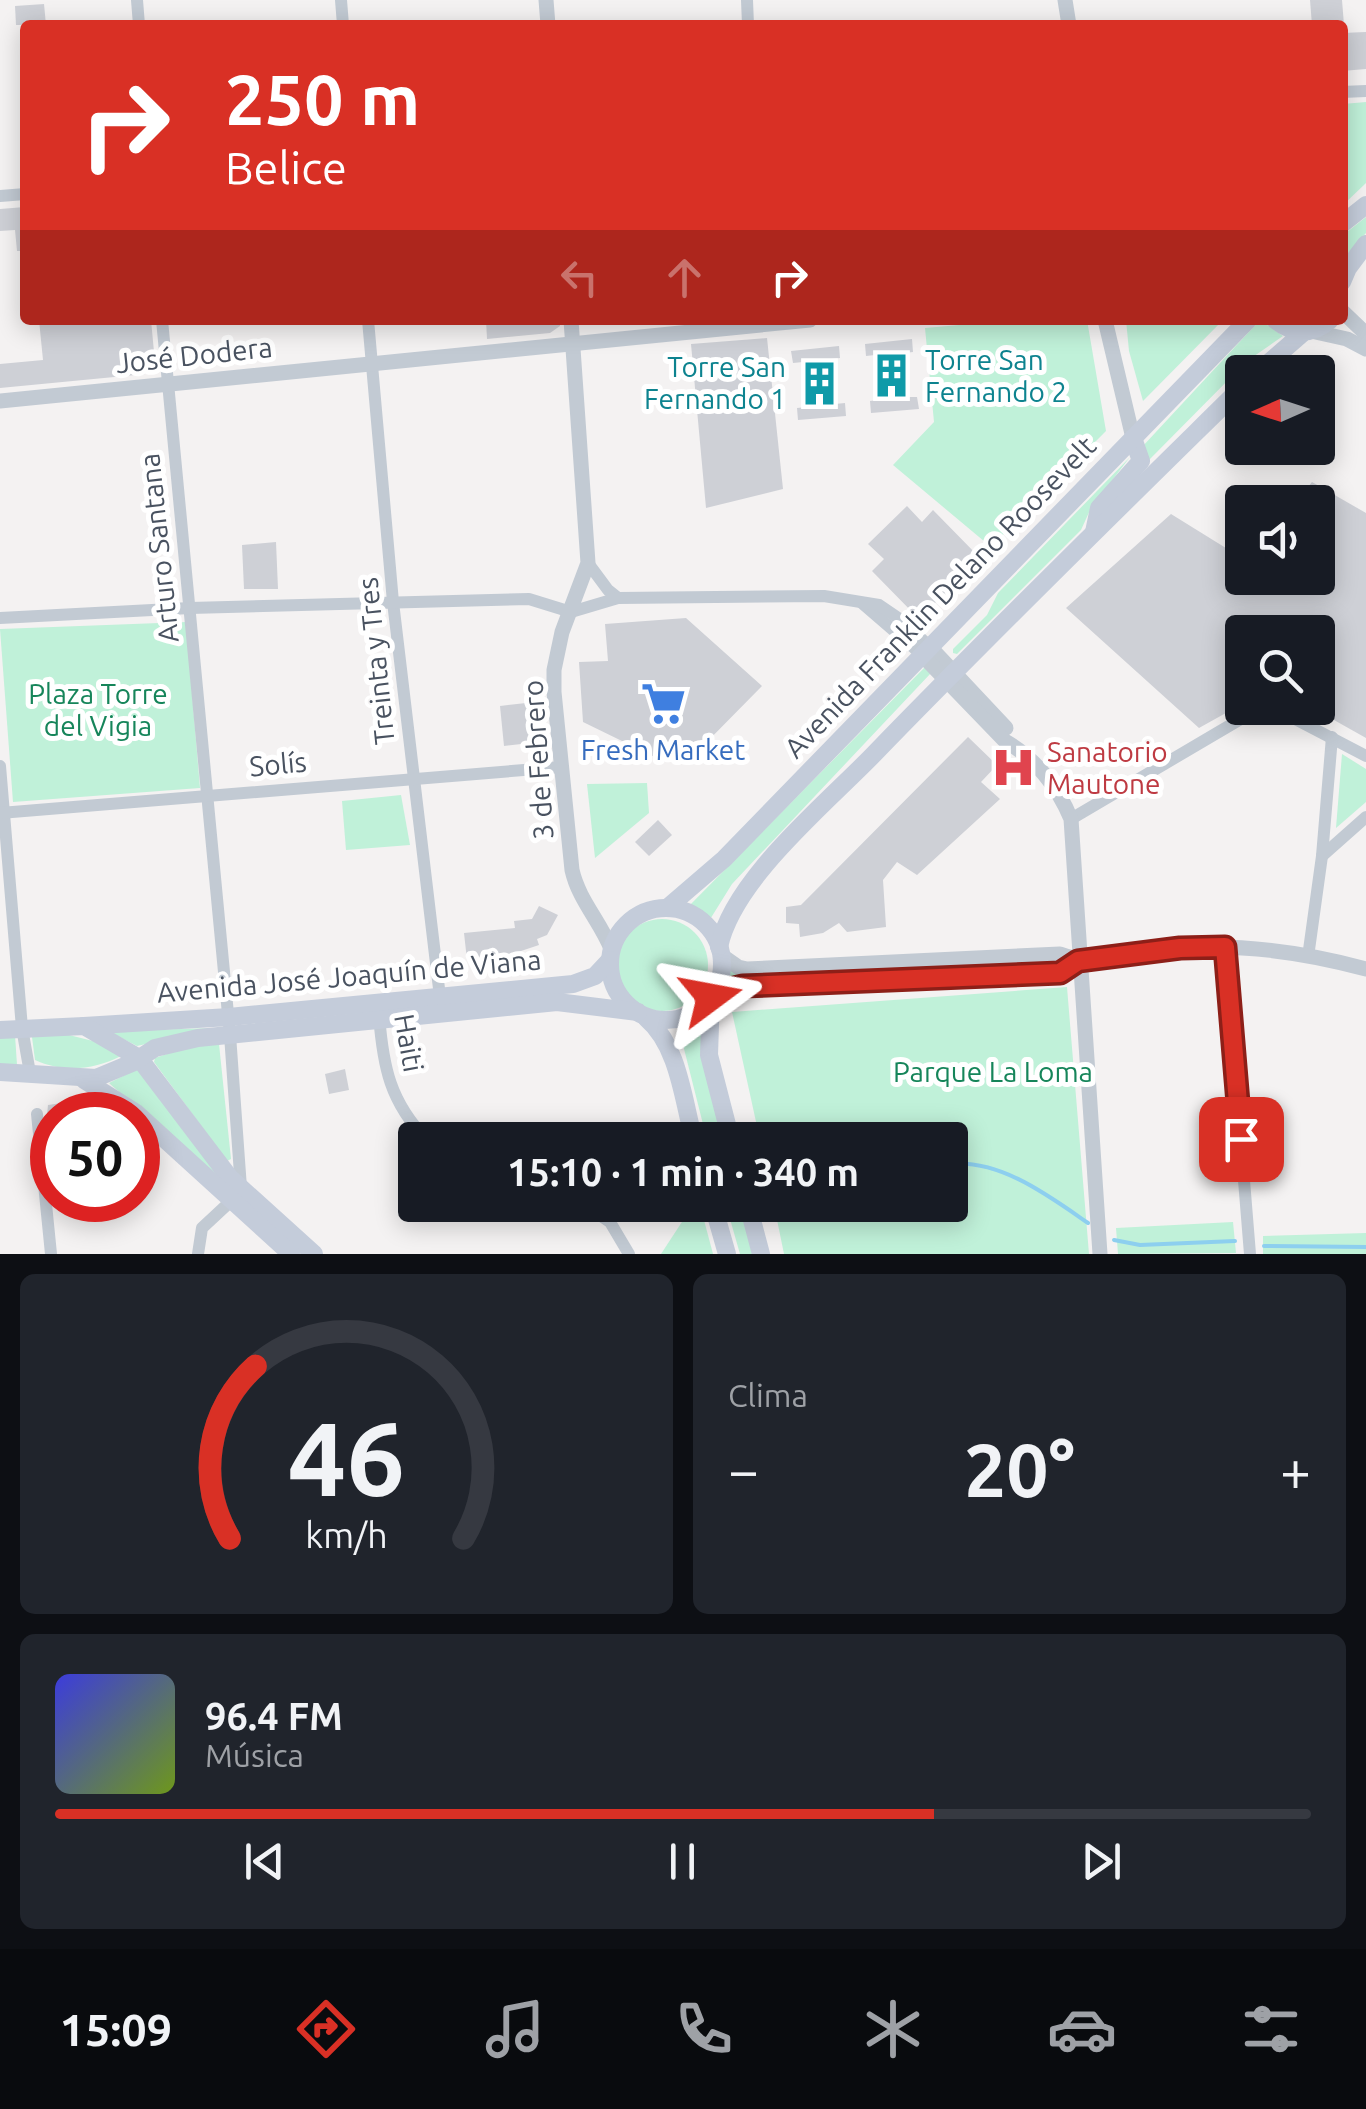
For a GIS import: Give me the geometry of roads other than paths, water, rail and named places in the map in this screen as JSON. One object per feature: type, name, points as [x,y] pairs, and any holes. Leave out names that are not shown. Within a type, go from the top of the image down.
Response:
[{"type":"main road","points":[[1348,268],[1366,244]]},
{"type":"main road","name":"Avenida Franklin Delano Roosevelt","points":[[667,908],[724,859],[1243,325]]},
{"type":"main road","points":[[1283,325],[1293,331],[1308,332]]},
{"type":"main road","points":[[1279,355],[1321,325]]},
{"type":"main road","points":[[727,1122],[710,1055],[712,995],[721,971],[724,925],[734,906],[768,862],[950,676],[1225,405]]},
{"type":"main road","points":[[1094,532],[1098,508],[1141,462],[1133,438]]},
{"type":"main road","points":[[689,1122],[660,1029],[616,988],[611,956],[622,929],[633,918],[649,910],[667,908],[681,910],[704,923],[720,951]]},
{"type":"main road","name":"Avenida José Joaquín de Viana","points":[[378,1012],[440,997],[573,984],[595,976],[611,956]]},
{"type":"main road","points":[[640,1013],[657,1019],[687,1016],[712,995]]},
{"type":"main road","name":"Avenida José Joaquín de Viana","points":[[0,1030],[230,1026],[378,1012],[557,1002],[640,1013]]},
{"type":"main road","points":[[84,1026],[140,1058],[236,1196],[291,1254]]},
{"type":"main road","name":"Avenida José Joaquín de Viana","points":[[0,1072],[84,1080],[107,1076],[174,1042],[230,1026]]},
{"type":"main road","points":[[84,1080],[134,1112],[314,1254]]},
{"type":"main road","points":[[718,1222],[727,1254]]},
{"type":"main road","points":[[753,1222],[761,1254]]},
{"type":"street","name":"Arturo Santana","points":[[162,325],[230,1026],[236,1196]]},
{"type":"street","name":"Treinta y Tres","points":[[368,325],[394,602],[440,997]]},
{"type":"street","name":"3 de Febrero","points":[[571,325],[588,564],[562,632],[554,670],[575,883],[585,906],[601,925],[611,956]]},
{"type":"street","name":"José Dodera","points":[[0,401],[748,325]]},
{"type":"street","points":[[1107,325],[1133,438]]},
{"type":"street","points":[[1308,332],[1347,340],[1366,349]]},
{"type":"street","points":[[588,564],[618,598]]},
{"type":"street","points":[[0,618],[190,608],[529,599],[570,612],[618,598],[806,595],[863,604],[925,650],[1012,736],[1058,790],[1071,819],[1100,1254]]},
{"type":"street","points":[[1071,819],[1256,710],[1274,708],[1366,756]]},
{"type":"street","points":[[1308,957],[1332,738]]},
{"type":"street","points":[[0,766],[22,1028],[30,1073]]},
{"type":"street","name":"Solís","points":[[2,813],[561,767]]},
{"type":"street","points":[[1322,856],[1366,817]]},
{"type":"street","points":[[1225,947],[1250,1254]]},
{"type":"street","points":[[712,995],[743,986],[1060,954],[1078,961],[1180,948],[1225,947],[1366,969]]},
{"type":"street","points":[[720,951],[738,968],[891,972]]},
{"type":"street","name":"Haiti","points":[[378,1012],[382,1051],[393,1094],[410,1122]]},
{"type":"street","points":[[198,1254],[202,1228],[236,1196]]},
{"type":"street","points":[[47,1222],[50,1254]]},
{"type":"street","points":[[610,1222],[629,1254]]},
{"type":"waterway","points":[[968,1164],[1005,1173],[1088,1223]]},
{"type":"waterway","points":[[1114,1240],[1140,1245],[1235,1241]]},
{"type":"waterway","points":[[1264,1246],[1366,1247]]},
{"type":"place","name":"Torre San Fernando 2","points":[[892,376]]},
{"type":"place","name":"Torre San Fernando 1","points":[[819,383]]},
{"type":"place","name":"Fresh Market","points":[[663,704]]},
{"type":"place","name":"Sanatorio Mautone","points":[[1014,768]]},
{"type":"park label","name":"Plaza Torre del Vigia","points":[[98,710]]},
{"type":"park label","name":"Parque La Loma","points":[[993,1072]]}]
